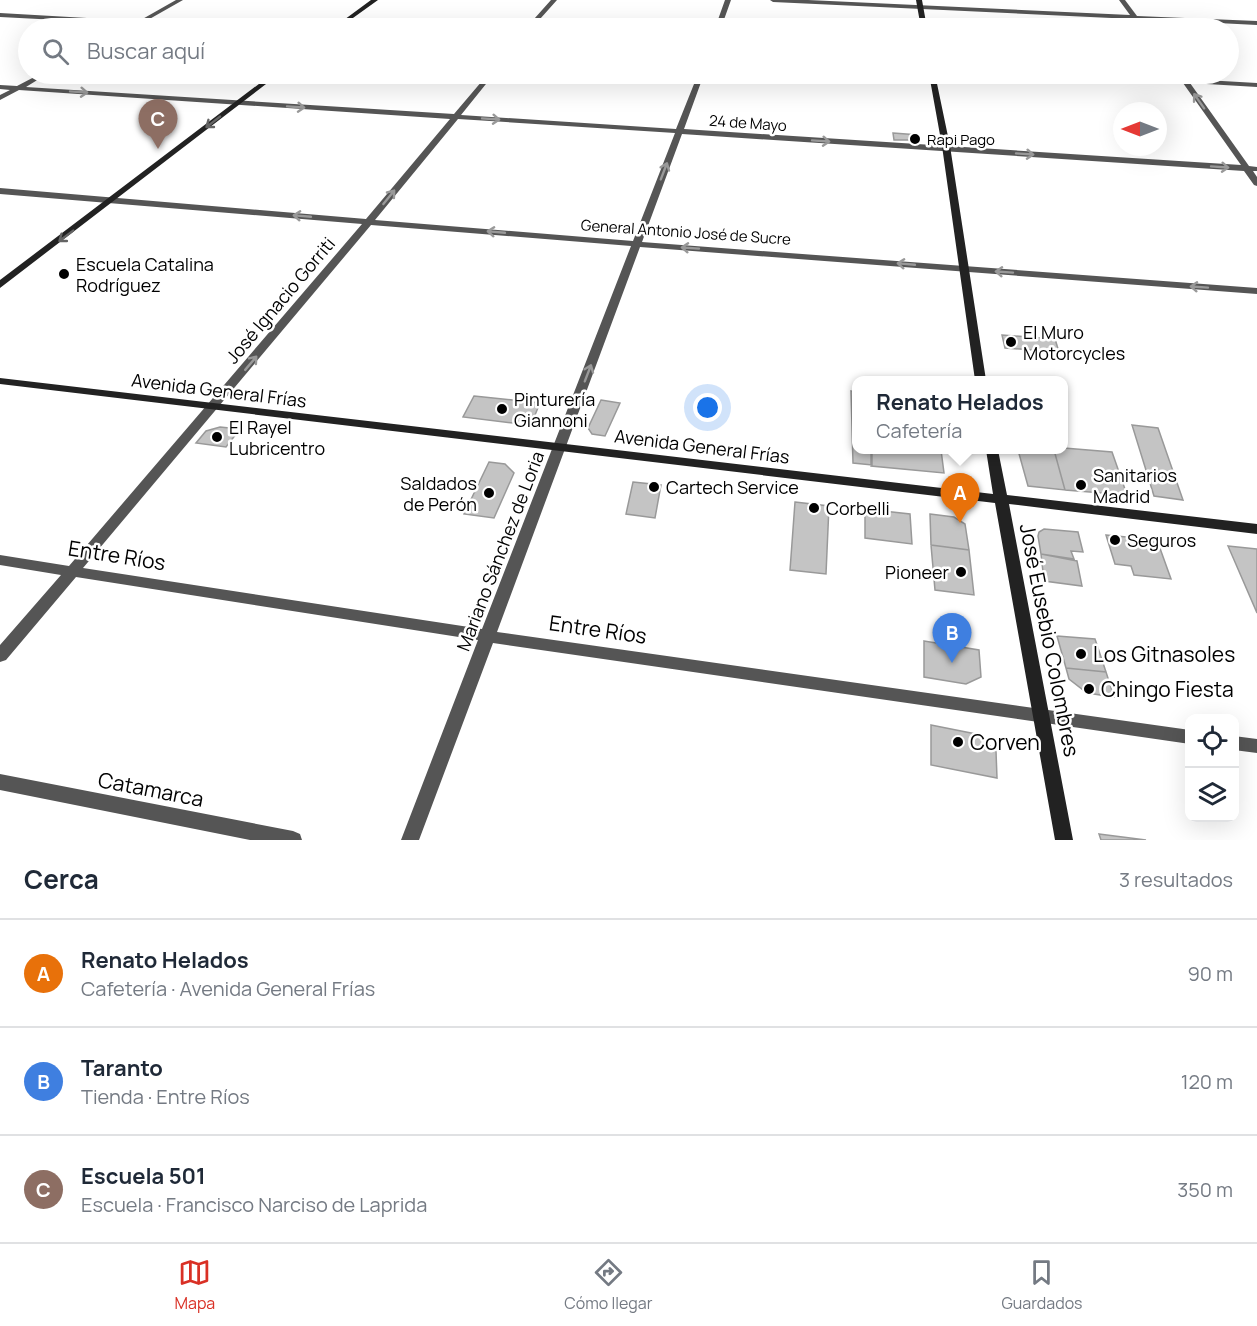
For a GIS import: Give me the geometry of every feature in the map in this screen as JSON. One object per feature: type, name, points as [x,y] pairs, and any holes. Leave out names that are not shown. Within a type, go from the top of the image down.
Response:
[{"type":"street","points":[[147,18],[180,0]]},
{"type":"street","points":[[350,18],[375,0]]},
{"type":"street","points":[[538,18],[554,0]]},
{"type":"street","points":[[722,18],[728,0]]},
{"type":"street","points":[[773,0],[920,3],[1154,18]]},
{"type":"street","points":[[1122,0],[1134,17]]},
{"type":"street","points":[[920,3],[922,18]]},
{"type":"street","points":[[0,15],[52,18]]},
{"type":"street","points":[[1239,22],[1257,23]]},
{"type":"street","points":[[0,98],[25,84]]},
{"type":"street","points":[[0,285],[113,201],[263,84]]},
{"type":"street","name":"José Ignacio Gorriti","points":[[0,656],[369,222],[481,84]]},
{"type":"street","name":"Mariano Sánchez de Loria","points":[[410,840],[697,84]]},
{"type":"street","points":[[934,84],[980,376]]},
{"type":"street","points":[[1187,84],[1257,183]]},
{"type":"street","points":[[1239,84],[1257,85]]},
{"type":"street","name":"24 de Mayo","points":[[0,87],[1257,169]]},
{"type":"street","name":"General Antonio José de Sucre","points":[[0,191],[637,244],[1257,291]]},
{"type":"street","name":"Avenida General Frías","points":[[0,381],[1257,530]]},
{"type":"street","name":"José Eusebio Colombres","points":[[993,454],[1065,840]]},
{"type":"street","name":"Entre Ríos","points":[[0,560],[487,636],[1185,736]]},
{"type":"street","points":[[1239,744],[1257,746]]},
{"type":"street","name":"Catamarca","points":[[0,782],[292,840]]},
{"type":"building","points":[[893,133],[919,135],[920,140],[894,140]]},
{"type":"building","points":[[1002,335],[1055,339],[1059,352],[1005,348]]},
{"type":"building","name":"Pinturería Giannoni","points":[[474,396],[540,403],[535,415],[513,423],[463,417]]},
{"type":"building","points":[[601,400],[620,403],[605,436],[592,434],[588,428]]},
{"type":"building","points":[[1132,425],[1158,428],[1183,500],[1154,496]]},
{"type":"building","name":"El Rayel Lubricentro","points":[[220,427],[240,429],[226,447],[196,443],[206,431]]},
{"type":"building","points":[[1068,448],[1112,452],[1127,495],[1065,490],[1055,454],[1068,454]]},
{"type":"building","points":[[853,454],[872,454],[872,465],[853,463]]},
{"type":"building","points":[[871,454],[942,454],[944,473],[871,466]]},
{"type":"building","points":[[1019,454],[1055,454],[1065,490],[1028,486]]},
{"type":"building","name":"Saldados de Perón","points":[[489,462],[505,464],[514,473],[494,518],[464,514]]},
{"type":"building","points":[[633,482],[661,485],[655,518],[626,514]]},
{"type":"building","points":[[795,502],[829,506],[826,574],[790,570]]},
{"type":"building","points":[[865,509],[910,514],[912,544],[865,538]]},
{"type":"building","points":[[930,514],[954,517],[965,524],[969,550],[931,545]]},
{"type":"building","points":[[1044,529],[1078,532],[1083,552],[1071,551],[1074,559],[1041,554],[1038,536],[1039,532]]},
{"type":"building","points":[[1106,535],[1157,540],[1171,579],[1134,575],[1131,566],[1115,564]]},
{"type":"building","points":[[931,545],[969,550],[974,595],[935,590]]},
{"type":"building","points":[[1228,546],[1257,549],[1257,613]]},
{"type":"building","points":[[1041,554],[1077,561],[1082,586],[1044,581]]},
{"type":"building","name":"Los Gitnasoles","points":[[1057,636],[1095,639],[1106,672],[1066,668]]},
{"type":"building","points":[[924,641],[979,650],[981,677],[966,684],[924,677]]},
{"type":"building","points":[[1066,668],[1106,672],[1114,697],[1087,693],[1069,679]]},
{"type":"building","name":"Corven","points":[[931,725],[976,734],[996,751],[997,778],[931,765]]},
{"type":"building","points":[[1099,834],[1146,840],[1101,840]]},
{"type":"place","name":"Rapi Pago","points":[[915,139]]},
{"type":"place","name":"Escuela 501","points":[[158,149]]},
{"type":"place","name":"Escuela Catalina Rodríguez","points":[[64,274]]},
{"type":"place","name":"El Muro Motorcycles","points":[[1011,342]]},
{"type":"place","name":"Pinturería Giannoni","points":[[502,409]]},
{"type":"place","name":"El Rayel Lubricentro","points":[[217,437]]},
{"type":"place","name":"Sanitarios Madrid","points":[[1081,485]]},
{"type":"place","name":"Cartech Service","points":[[654,487]]},
{"type":"place","name":"Saldados de Perón","points":[[489,493]]},
{"type":"place","name":"Corbelli","points":[[814,508]]},
{"type":"place","name":"Renato Helados","points":[[960,523]]},
{"type":"place","name":"Seguros","points":[[1115,540]]},
{"type":"place","name":"Pioneer","points":[[961,572]]},
{"type":"place","name":"Los Gitnasoles","points":[[1081,654]]},
{"type":"place","name":"Taranto","points":[[952,663]]},
{"type":"place","name":"Chingo Fiesta","points":[[1089,689]]},
{"type":"place","name":"Corven","points":[[958,742]]}]
